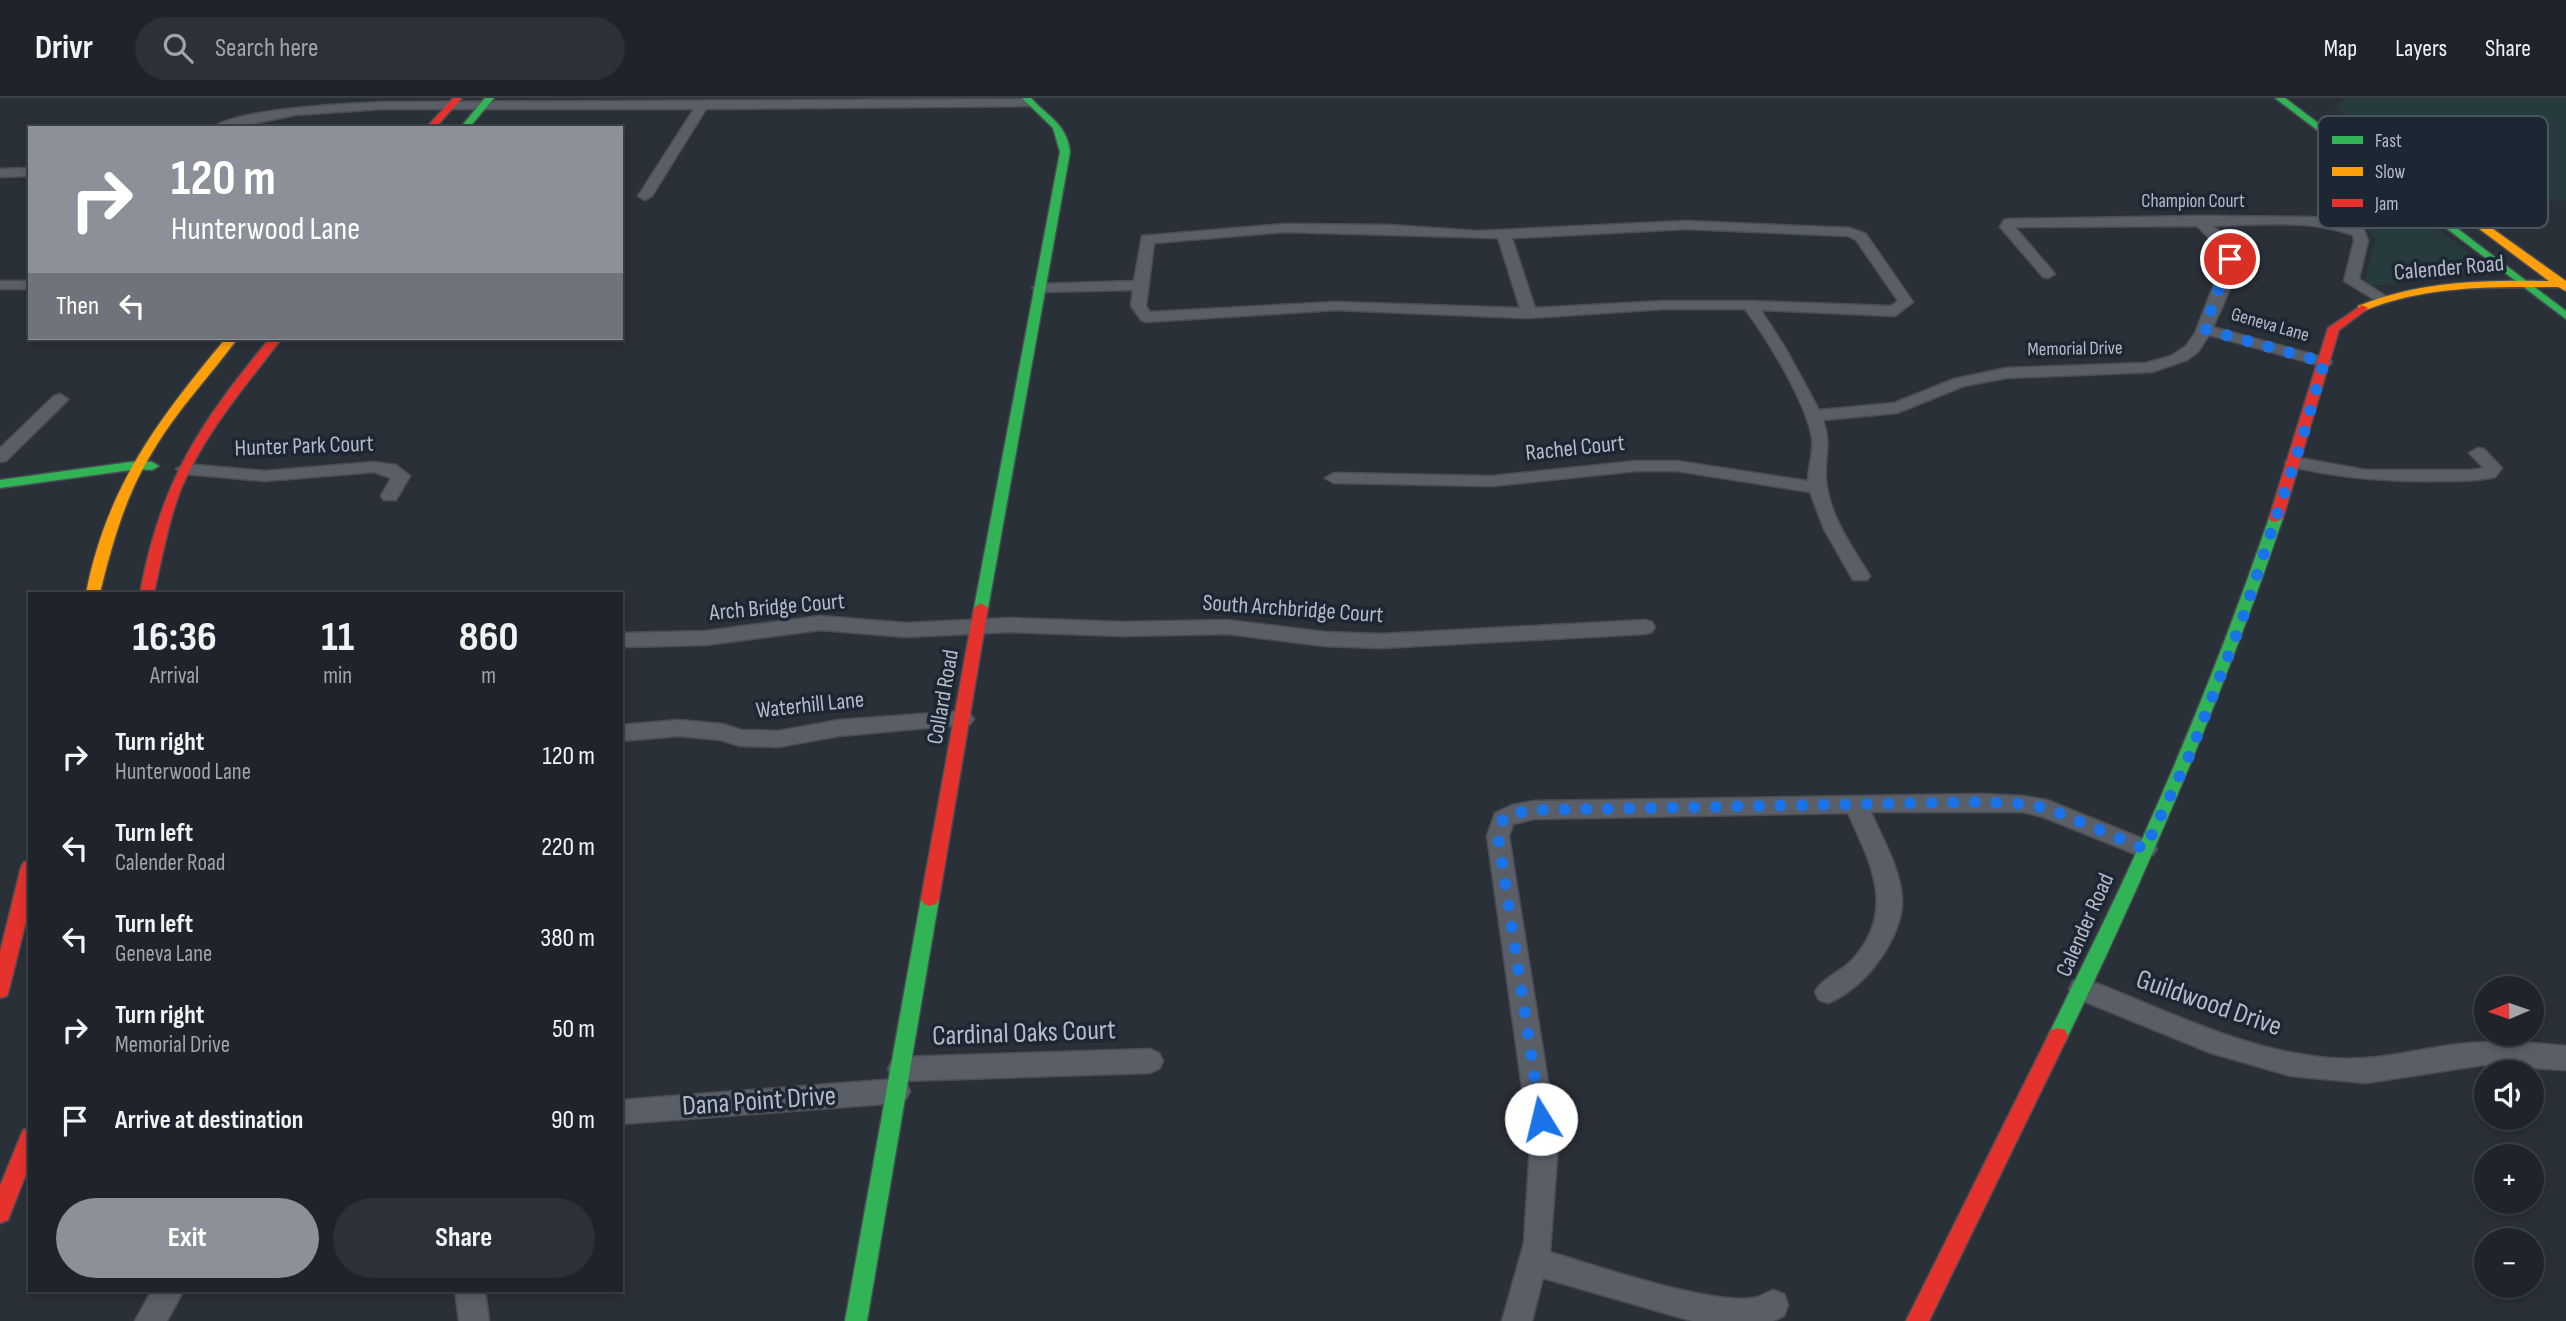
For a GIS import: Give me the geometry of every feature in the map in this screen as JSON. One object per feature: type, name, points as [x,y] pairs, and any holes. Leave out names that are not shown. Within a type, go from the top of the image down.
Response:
[{"type":"street","points":[[2279,98],[2318,128]]},
{"type":"street","points":[[223,126],[271,108],[344,99],[488,100],[550,106],[1027,100]]},
{"type":"street","points":[[432,126],[457,99]]},
{"type":"street","points":[[466,126],[488,100]]},
{"type":"street","name":"Collard Road","points":[[856,1321],[1064,159],[1065,135],[1054,119],[1027,100]]},
{"type":"street","points":[[645,196],[703,105]]},
{"type":"street","points":[[0,173],[28,172]]},
{"type":"street","name":"Champion Court","points":[[2048,274],[2007,227],[2009,223],[2199,220],[2318,222]]},
{"type":"street","name":"Memorial Drive","points":[[1812,416],[1897,408],[1921,401],[1960,382],[2006,373],[2147,369],[2168,364],[2193,349],[2204,329],[2230,259],[2227,250],[2199,220]]},
{"type":"street","points":[[1686,225],[1850,232],[1861,237],[1906,302],[1895,311],[1749,305],[1664,305],[1529,313],[1335,306],[1146,317],[1138,306],[1141,282],[1147,239],[1167,235],[1285,228],[1504,234],[1686,225]]},
{"type":"street","name":"Champion Court","points":[[2350,228],[2359,233],[2361,240],[2351,281],[2380,297]]},
{"type":"street","points":[[2450,228],[2566,316]]},
{"type":"street","points":[[2486,228],[2564,285]]},
{"type":"street","points":[[1504,234],[1529,313]]},
{"type":"street","points":[[1040,284],[1141,282]]},
{"type":"street","points":[[0,285],[28,285]]},
{"type":"street","name":"Calender Road","points":[[1917,1321],[2082,989],[2190,754],[2236,636],[2294,462],[2334,328],[2345,316],[2380,297],[2419,288],[2564,285]]},
{"type":"street","points":[[1749,305],[1772,338],[1812,416],[1820,436],[1821,457],[1816,476],[1818,488],[1832,525],[1860,576]]},
{"type":"street","name":"Geneva Lane","points":[[2204,329],[2324,362]]},
{"type":"street","points":[[93,592],[100,561],[125,490],[138,465],[189,390],[231,340]]},
{"type":"street","points":[[148,591],[166,515],[185,469],[237,385],[274,340]]},
{"type":"street","points":[[0,457],[60,399]]},
{"type":"street","points":[[2294,462],[2366,477],[2489,473],[2493,468],[2478,453]]},
{"type":"street","points":[[0,484],[138,465],[185,469]]},
{"type":"street","name":"Rachel Court","points":[[1334,478],[1492,481],[1636,466],[1677,466],[1818,488]]},
{"type":"street","name":"Hunter Park Court","points":[[185,469],[265,476],[390,469],[401,476],[390,496]]},
{"type":"street","name":"Arch Bridge Court","points":[[623,640],[706,638],[820,623],[906,630],[979,626]]},
{"type":"street","name":"South Archbridge Court","points":[[979,626],[1123,629],[1227,627],[1324,639],[1381,641],[1645,627]]},
{"type":"street","name":"Waterhill Lane","points":[[623,733],[678,728],[723,733],[740,738],[778,739],[873,724],[963,719]]},
{"type":"street","points":[[1517,1321],[1538,1243],[1545,1145],[1498,836],[1503,819],[1512,814],[1534,810],[1981,802],[2047,808],[2145,849]]},
{"type":"street","points":[[1828,992],[1860,971],[1868,960],[1889,914],[1889,893],[1883,871],[1856,805]]},
{"type":"street","points":[[0,990],[25,914],[28,886]]},
{"type":"street","name":"Guildwood Drive","points":[[2082,989],[2193,1037],[2235,1052],[2326,1070],[2369,1072],[2470,1054],[2515,1052],[2566,1058]]},
{"type":"street","name":"Cardinal Oaks Court","points":[[899,1080],[1150,1060]]},
{"type":"street","name":"Dana Point Drive","points":[[623,1112],[899,1080]]},
{"type":"street","points":[[0,1213],[28,1142]]},
{"type":"street","points":[[1533,1261],[1690,1306],[1731,1312],[1758,1312],[1773,1305]]},
{"type":"street","points":[[150,1321],[168,1292]]},
{"type":"street","points":[[470,1292],[474,1321]]},
{"type":"green space","points":[[2341,98],[2566,98],[2566,201],[2548,200],[2548,116],[2346,116],[2334,107],[2343,100]]},
{"type":"green space","points":[[2366,228],[2436,228],[2490,269],[2492,275],[2432,277],[2375,286],[2365,282],[2376,238]]},
{"type":"traffic: fast","points":[[466,126],[490,98]]},
{"type":"traffic: fast","points":[[981,608],[1065,152],[1064,141],[1057,126],[1026,98]]},
{"type":"traffic: fast","points":[[2279,98],[2318,128]]},
{"type":"traffic: fast","points":[[2450,228],[2566,316]]},
{"type":"traffic: fast","points":[[0,484],[138,465],[152,466]]},
{"type":"traffic: fast","points":[[2058,1036],[2120,909],[2177,781],[2229,651],[2276,518]]},
{"type":"traffic: fast","points":[[856,1321],[930,899]]},
{"type":"traffic: slow","points":[[2485,228],[2566,288]]},
{"type":"traffic: slow","points":[[2362,308],[2386,298],[2436,287],[2566,284]]},
{"type":"traffic: slow","points":[[93,592],[111,529],[134,471],[173,411],[230,340]]},
{"type":"traffic: jam","points":[[432,126],[458,98]]},
{"type":"traffic: jam","points":[[2276,518],[2334,328],[2362,308]]},
{"type":"traffic: jam","points":[[147,592],[166,515],[184,468],[220,410],[274,340]]},
{"type":"traffic: jam","points":[[930,899],[981,608]]},
{"type":"traffic: jam","points":[[0,990],[28,875]]},
{"type":"traffic: jam","points":[[1917,1321],[2058,1036]]},
{"type":"traffic: jam","points":[[0,1213],[28,1142]]},
{"type":"route","points":[[1541,1119],[1498,836],[1503,819],[1512,814],[1534,810],[1981,802],[2023,804],[2047,808],[2145,849],[2190,754],[2241,623],[2302,439],[2324,362],[2204,329],[2230,259]]}]
